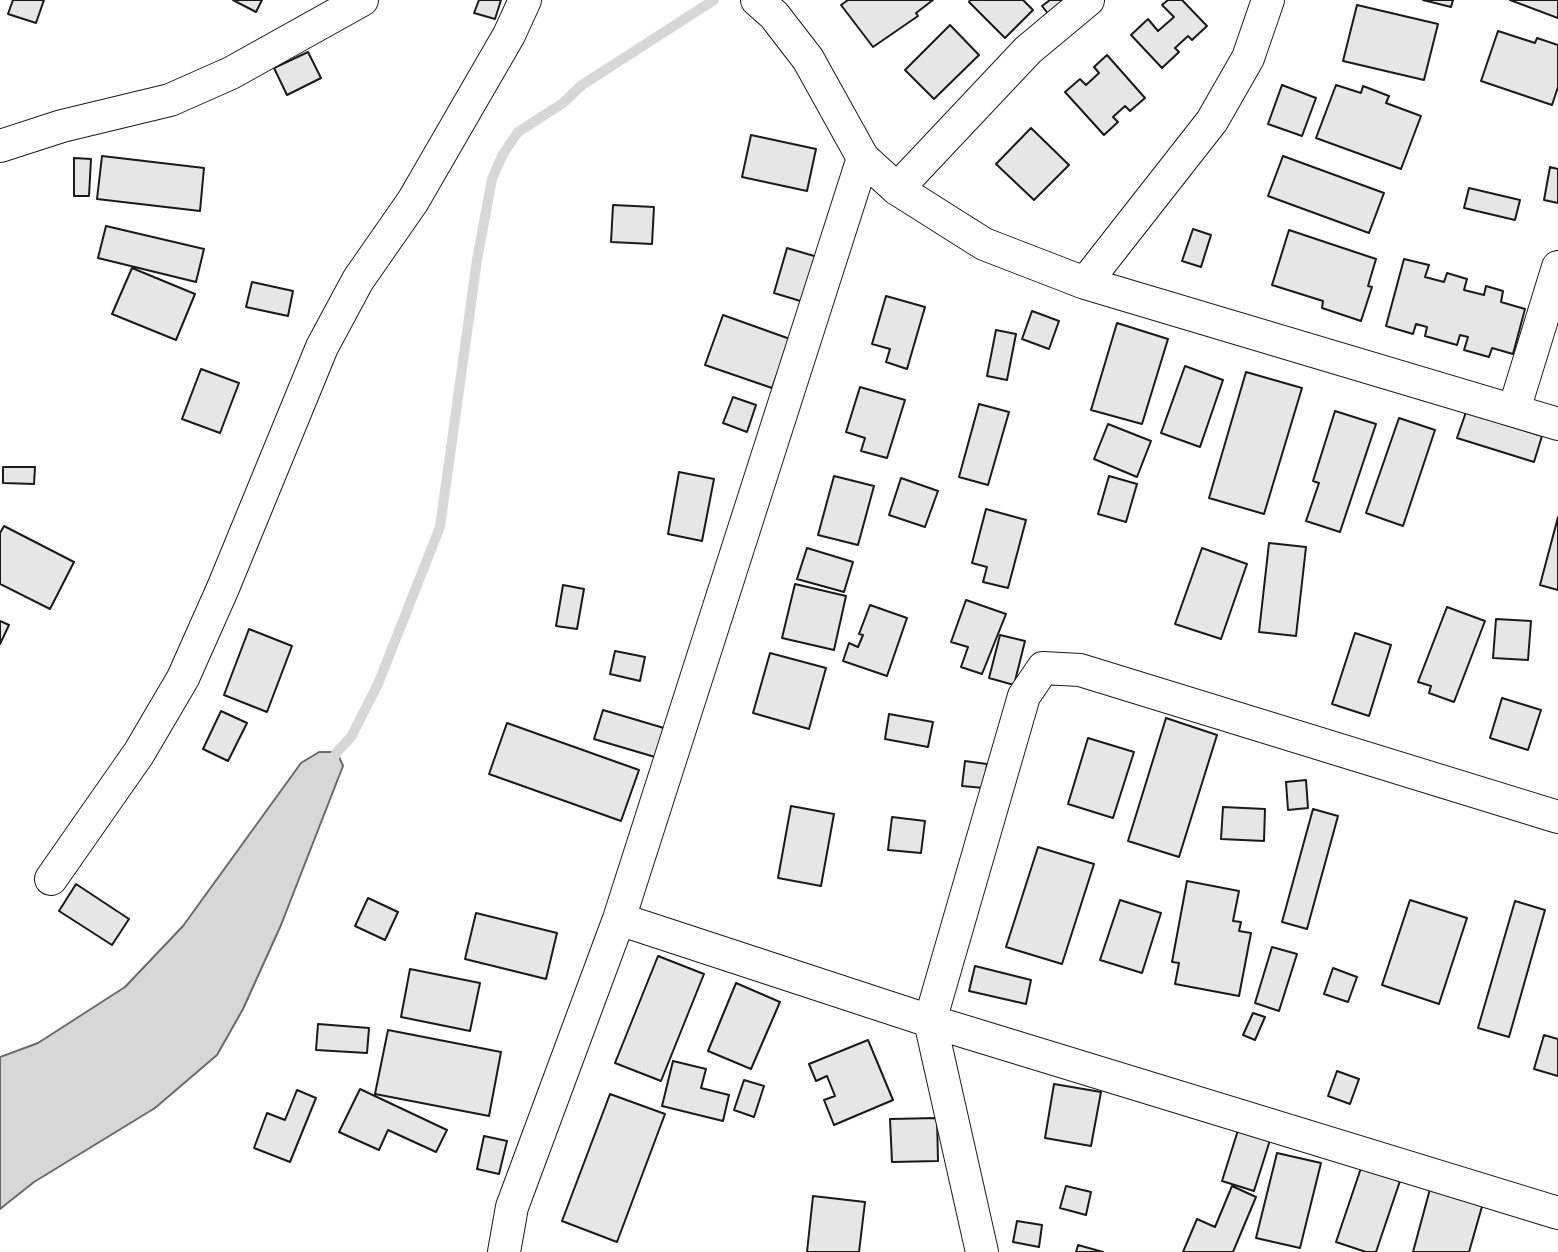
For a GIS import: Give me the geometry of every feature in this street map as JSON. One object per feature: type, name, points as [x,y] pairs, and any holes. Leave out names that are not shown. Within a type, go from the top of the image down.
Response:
[{"type":"street","points":[[0,146],[62,126],[170,100],[242,66],[362,0]]},
{"type":"street","points":[[51,879],[139,753],[183,678],[323,347],[358,280],[420,189],[509,35],[525,0]]},
{"type":"street","points":[[757,0],[775,15],[808,59],[863,159],[897,189],[985,244],[1085,283],[1558,424]]},
{"type":"street","points":[[897,189],[1028,50],[1088,0]]},
{"type":"street","points":[[1085,283],[1212,121],[1248,58],[1268,0]]},
{"type":"street","points":[[504,1252],[512,1207],[619,919],[863,159]]},
{"type":"street","points":[[1514,410],[1558,267]]},
{"type":"street","points":[[982,1252],[930,1021],[1024,696],[1043,668],[1080,670],[1558,817]]},
{"type":"street","points":[[619,919],[930,1021],[1558,1213]]},
{"type":"shaded area","points":[[319,752],[337,752],[343,766],[281,925],[243,1009],[217,1055],[155,1108],[34,1182],[0,1209],[0,1057],[38,1043],[125,987],[183,926],[301,763]]},
{"type":"building","points":[[13,0],[44,0],[36,23],[8,14]]},
{"type":"building","points":[[233,0],[262,0],[256,12]]},
{"type":"building","points":[[479,0],[501,0],[495,19],[474,13]]},
{"type":"building","points":[[848,0],[933,0],[916,13],[918,16],[873,47],[841,5]]},
{"type":"building","points":[[970,0],[1023,0],[1033,10],[1005,38]]},
{"type":"building","points":[[1050,0],[1077,0],[1053,20],[1042,6]]},
{"type":"building","points":[[1168,0],[1182,0],[1207,26],[1192,40],[1188,36],[1175,48],[1179,52],[1162,68],[1131,35],[1148,19],[1158,31],[1174,17],[1162,5]]},
{"type":"building","points":[[1423,0],[1453,0],[1451,7]]},
{"type":"building","points":[[1510,0],[1558,0],[1558,18]]},
{"type":"building","points":[[1357,5],[1438,24],[1424,80],[1343,61]]},
{"type":"building","points":[[950,25],[979,55],[934,99],[905,70]]},
{"type":"building","points":[[1498,31],[1535,43],[1537,38],[1558,45],[1558,87],[1552,105],[1481,81]]},
{"type":"building","points":[[308,52],[321,78],[287,95],[274,68]]},
{"type":"building","points":[[1107,55],[1145,98],[1130,111],[1125,106],[1113,117],[1118,122],[1104,135],[1065,92],[1080,79],[1086,85],[1099,73],[1094,67]]},
{"type":"building","points":[[1282,85],[1316,98],[1302,136],[1268,124]]},
{"type":"building","points":[[1336,85],[1361,93],[1363,86],[1389,96],[1386,103],[1421,116],[1401,169],[1316,138]]},
{"type":"building","points":[[1031,128],[1069,165],[1034,200],[996,164]]},
{"type":"building","points":[[751,135],[816,149],[807,191],[742,177]]},
{"type":"building","points":[[102,156],[204,168],[200,211],[97,199]]},
{"type":"building","points":[[1283,156],[1384,193],[1369,233],[1268,196]]},
{"type":"building","points":[[74,158],[91,159],[89,196],[74,196]]},
{"type":"building","points":[[1550,167],[1558,169],[1558,203],[1544,200]]},
{"type":"building","points":[[1469,188],[1520,200],[1515,220],[1464,208]]},
{"type":"building","points":[[613,205],[654,207],[652,244],[611,242]]},
{"type":"building","points":[[106,226],[204,249],[196,282],[98,258]]},
{"type":"building","points":[[1193,229],[1211,235],[1201,267],[1182,261]]},
{"type":"building","points":[[1289,230],[1376,259],[1368,286],[1372,287],[1361,321],[1322,308],[1323,301],[1272,285]]},
{"type":"building","points":[[787,248],[821,258],[807,303],[774,293]]},
{"type":"building","points":[[1404,259],[1429,265],[1425,277],[1444,282],[1447,273],[1467,279],[1464,290],[1484,295],[1486,286],[1503,291],[1501,302],[1525,309],[1513,354],[1492,348],[1489,357],[1464,350],[1468,337],[1460,335],[1457,345],[1425,336],[1427,327],[1416,324],[1413,334],[1386,326]]},
{"type":"building","points":[[132,268],[195,294],[176,340],[112,314]]},
{"type":"building","points":[[252,282],[293,291],[288,316],[246,307]]},
{"type":"building","points":[[886,296],[925,307],[907,369],[886,362],[890,349],[872,344]]},
{"type":"building","points":[[1032,311],[1059,321],[1049,349],[1022,339]]},
{"type":"building","points":[[723,315],[790,339],[772,388],[705,365]]},
{"type":"building","points":[[1117,323],[1168,339],[1142,424],[1091,410]]},
{"type":"building","points":[[996,330],[1016,334],[1007,380],[987,376]]},
{"type":"building","points":[[1185,366],[1223,380],[1200,447],[1161,433]]},
{"type":"building","points":[[201,369],[239,383],[220,433],[182,419]]},
{"type":"building","points":[[1246,372],[1302,388],[1264,514],[1209,498]]},
{"type":"building","points":[[860,387],[905,400],[887,458],[861,451],[865,438],[846,432]]},
{"type":"building","points":[[733,397],[756,405],[747,432],[723,423]]},
{"type":"building","points":[[979,404],[1009,412],[988,485],[959,477]]},
{"type":"building","points":[[1335,411],[1376,424],[1340,532],[1306,521],[1319,483],[1313,481]]},
{"type":"building","points":[[1466,412],[1542,436],[1534,462],[1457,438]]},
{"type":"building","points":[[1399,418],[1435,430],[1403,526],[1366,513]]},
{"type":"building","points":[[1108,424],[1151,441],[1137,477],[1094,459]]},
{"type":"building","points":[[3,467],[35,467],[34,484],[3,483]]},
{"type":"building","points":[[679,472],[714,479],[702,541],[668,534]]},
{"type":"building","points":[[834,476],[874,486],[858,545],[818,535]]},
{"type":"building","points":[[1109,476],[1137,484],[1126,522],[1098,514]]},
{"type":"building","points":[[901,478],[938,491],[925,527],[889,515]]},
{"type":"building","points":[[986,509],[1026,520],[1008,588],[983,582],[987,567],[972,563]]},
{"type":"building","points":[[1558,517],[1558,590],[1540,585]]},
{"type":"building","points":[[4,526],[74,562],[50,609],[0,584],[0,533]]},
{"type":"building","points":[[1269,543],[1306,547],[1296,636],[1259,632]]},
{"type":"building","points":[[807,548],[853,562],[844,592],[797,579]]},
{"type":"building","points":[[1202,548],[1247,564],[1221,639],[1175,624]]},
{"type":"building","points":[[795,584],[846,596],[834,650],[782,638]]},
{"type":"building","points":[[563,585],[584,589],[577,629],[556,626]]},
{"type":"building","points":[[966,600],[1006,614],[982,674],[961,667],[968,647],[951,642]]},
{"type":"building","points":[[870,605],[907,618],[887,676],[843,661],[849,643],[858,647],[863,635],[859,634]]},
{"type":"building","points":[[1447,607],[1485,621],[1454,702],[1429,693],[1431,686],[1418,682]]},
{"type":"building","points":[[1496,619],[1531,621],[1528,660],[1493,658]]},
{"type":"building","points":[[0,621],[9,625],[0,644]]},
{"type":"building","points":[[249,629],[292,646],[267,712],[224,695]]},
{"type":"building","points":[[1355,633],[1391,645],[1369,716],[1332,704]]},
{"type":"building","points":[[1000,635],[1025,641],[1014,685],[989,678]]},
{"type":"building","points":[[615,651],[645,657],[640,681],[610,674]]},
{"type":"building","points":[[770,653],[826,668],[809,729],[753,713]]},
{"type":"building","points":[[1502,698],[1541,710],[1528,750],[1490,738]]},
{"type":"building","points":[[603,710],[664,728],[655,757],[594,739]]},
{"type":"building","points":[[221,711],[247,723],[228,761],[203,749]]},
{"type":"building","points":[[889,714],[933,722],[928,747],[885,739]]},
{"type":"building","points":[[1166,718],[1217,735],[1179,857],[1128,841]]},
{"type":"building","points":[[507,723],[639,770],[621,821],[489,774]]},
{"type":"building","points":[[1088,738],[1134,752],[1113,818],[1068,804]]},
{"type":"building","points":[[965,761],[987,764],[984,788],[962,786]]},
{"type":"building","points":[[1306,780],[1308,808],[1288,810],[1286,782]]},
{"type":"building","points":[[791,806],[834,814],[821,886],[778,878]]},
{"type":"building","points":[[1223,807],[1265,809],[1264,841],[1221,839]]},
{"type":"building","points":[[1313,809],[1338,816],[1307,929],[1282,922]]},
{"type":"building","points":[[892,817],[925,821],[921,853],[888,850]]},
{"type":"building","points":[[1038,847],[1094,864],[1062,964],[1006,947]]},
{"type":"building","points":[[1187,881],[1239,891],[1233,921],[1241,922],[1239,931],[1251,933],[1239,996],[1175,984],[1179,963],[1172,962]]},
{"type":"building","points":[[76,884],[129,919],[112,945],[59,911]]},
{"type":"building","points":[[368,898],[398,912],[385,940],[355,926]]},
{"type":"building","points":[[1120,900],[1161,913],[1142,973],[1100,960]]},
{"type":"building","points":[[1410,900],[1467,918],[1439,1004],[1382,985]]},
{"type":"building","points":[[1515,901],[1545,910],[1509,1037],[1478,1028]]},
{"type":"building","points":[[476,913],[557,933],[546,979],[465,959]]},
{"type":"building","points":[[1272,947],[1297,954],[1279,1011],[1255,1003]]},
{"type":"building","points":[[658,956],[704,974],[661,1081],[615,1063]]},
{"type":"building","points":[[975,966],[1031,980],[1026,1004],[969,991]]},
{"type":"building","points":[[1333,968],[1357,977],[1348,1002],[1324,994]]},
{"type":"building","points":[[410,969],[480,983],[470,1031],[401,1017]]},
{"type":"building","points":[[736,983],[780,1002],[751,1069],[708,1051]]},
{"type":"building","points":[[1253,1013],[1265,1017],[1255,1040],[1243,1035]]},
{"type":"building","points":[[318,1024],[369,1028],[367,1053],[316,1050]]},
{"type":"building","points":[[388,1030],[501,1052],[489,1116],[375,1094]]},
{"type":"building","points":[[1544,1035],[1558,1039],[1558,1076],[1534,1069]]},
{"type":"building","points":[[868,1040],[893,1100],[834,1125],[824,1100],[835,1096],[827,1076],[816,1081],[809,1064]]},
{"type":"building","points":[[673,1061],[706,1069],[701,1088],[729,1095],[723,1121],[662,1106]]},
{"type":"building","points":[[1337,1071],[1359,1079],[1350,1104],[1328,1096]]},
{"type":"building","points":[[744,1080],[764,1086],[754,1117],[734,1110]]},
{"type":"building","points":[[1054,1084],[1101,1092],[1091,1146],[1045,1138]]},
{"type":"building","points":[[360,1089],[447,1130],[436,1152],[388,1130],[379,1150],[339,1132]]},
{"type":"building","points":[[297,1090],[316,1098],[290,1162],[254,1148],[267,1113],[285,1120]]},
{"type":"building","points":[[610,1094],[665,1114],[617,1242],[562,1221]]},
{"type":"building","points":[[937,1118],[938,1161],[892,1162],[890,1119]]},
{"type":"building","points":[[1239,1127],[1271,1137],[1254,1191],[1222,1181]]},
{"type":"building","points":[[484,1136],[507,1141],[499,1174],[477,1169]]},
{"type":"building","points":[[1277,1153],[1321,1163],[1300,1248],[1256,1238]]},
{"type":"building","points":[[1361,1168],[1400,1181],[1376,1252],[1366,1252],[1336,1242]]},
{"type":"building","points":[[1066,1186],[1091,1192],[1086,1215],[1060,1208]]},
{"type":"building","points":[[1232,1186],[1256,1197],[1233,1252],[1183,1252],[1197,1219],[1215,1227]]},
{"type":"building","points":[[1430,1189],[1483,1203],[1469,1252],[1413,1252]]},
{"type":"building","points":[[813,1196],[865,1202],[859,1252],[807,1252]]},
{"type":"building","points":[[1017,1221],[1042,1225],[1039,1247],[1013,1242]]},
{"type":"building","points":[[1078,1245],[1103,1252],[1076,1252]]},
{"type":"waterway","points":[[331,763],[351,737],[378,684],[440,527],[477,260],[492,179],[503,154],[518,132],[563,103],[582,85],[714,0]]}]
